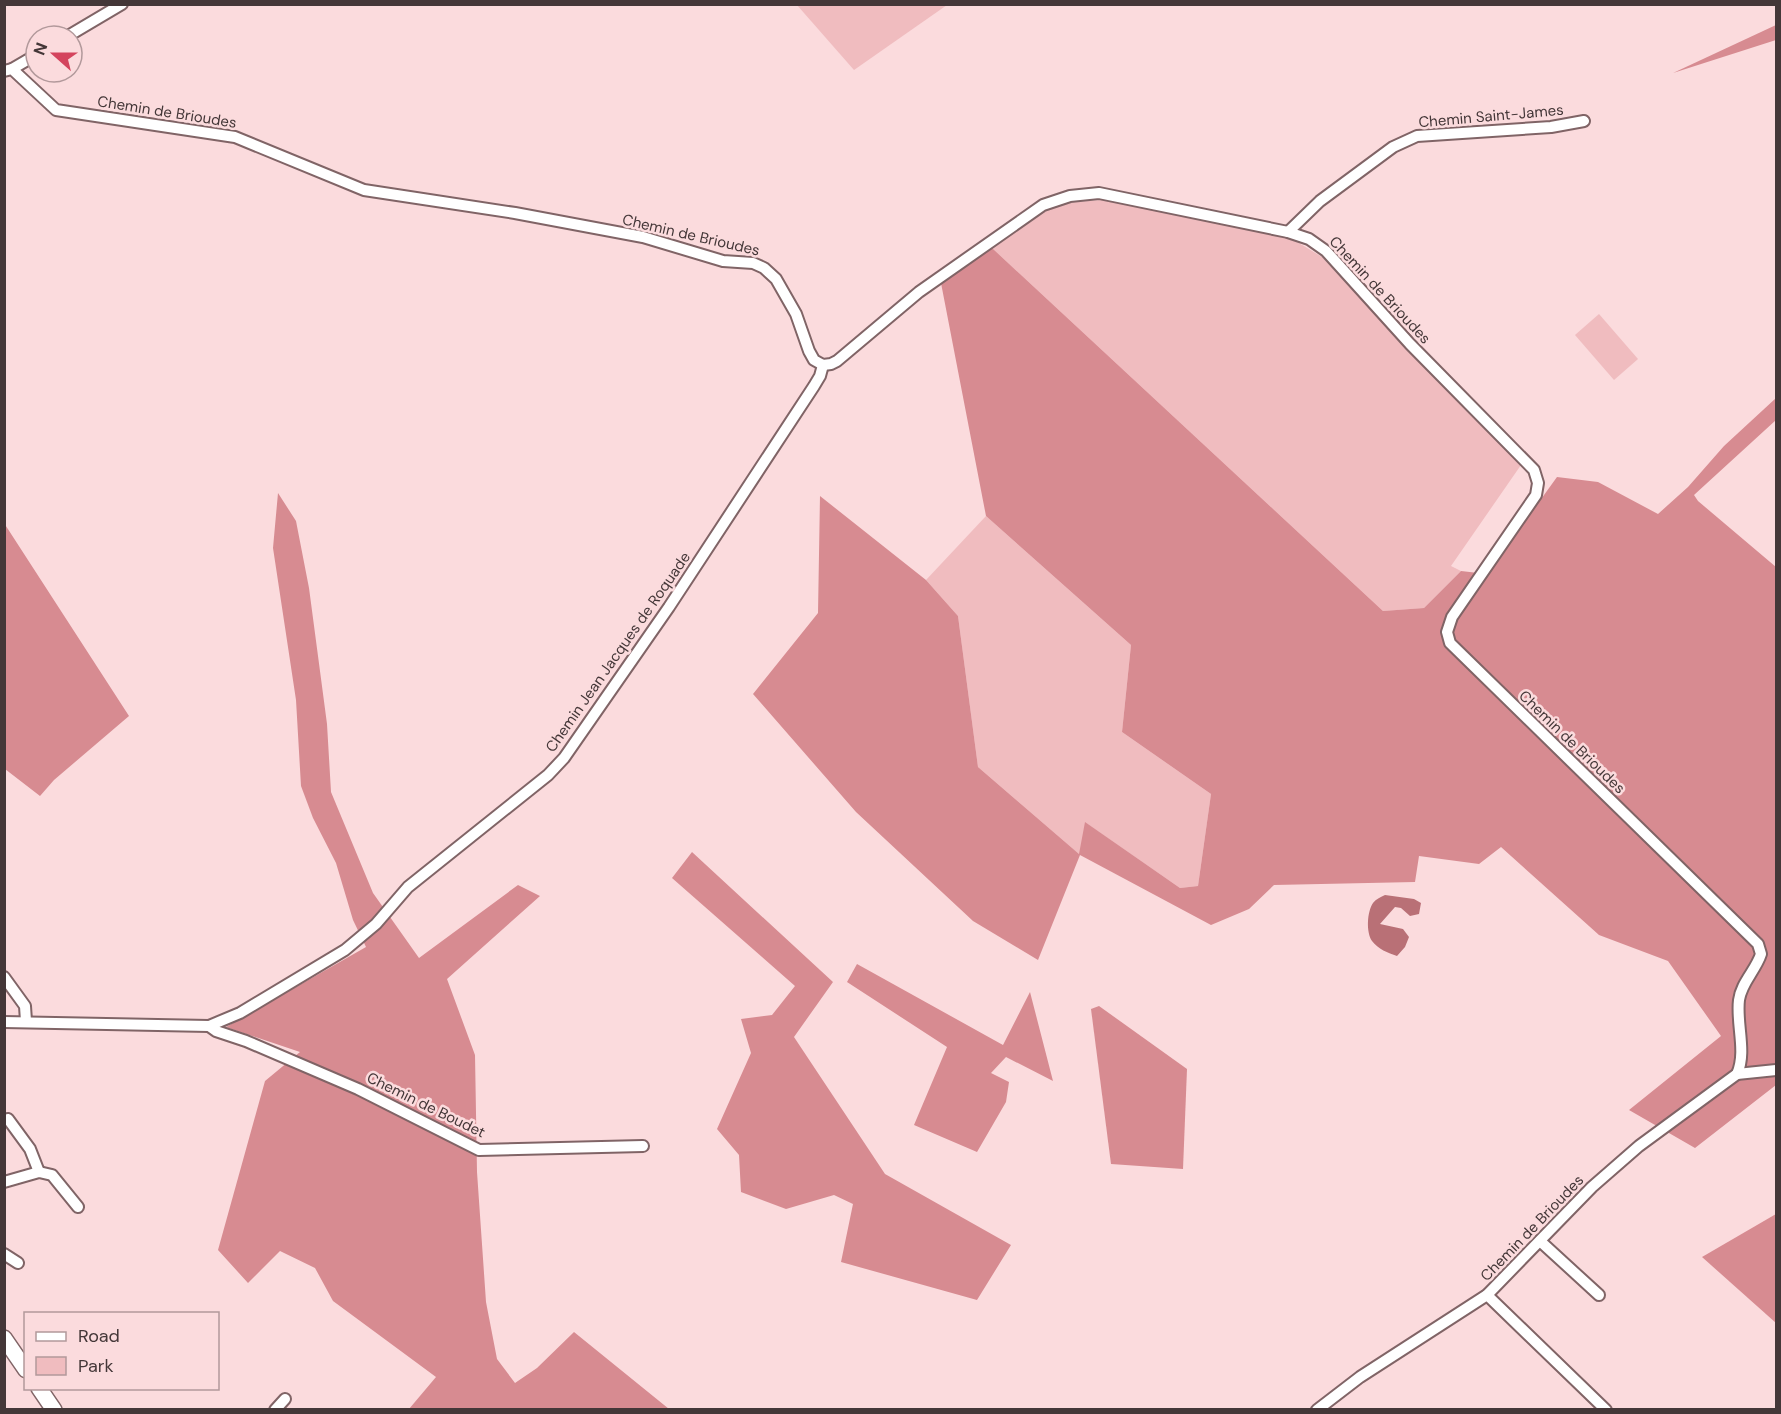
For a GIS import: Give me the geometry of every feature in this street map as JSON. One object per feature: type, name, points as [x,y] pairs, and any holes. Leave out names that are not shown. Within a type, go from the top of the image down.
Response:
[{"type":"street","points":[[84,27],[122,4]]},
{"type":"street","points":[[8,70],[24,61]]},
{"type":"street","name":"Chemin de Brioudes","points":[[8,70],[56,110],[235,137],[364,190],[514,213],[643,237],[723,261],[753,263],[764,268],[776,279],[796,314],[809,351],[814,360],[823,365],[837,361],[919,292],[1020,220],[1043,205],[1070,196],[1099,193],[1288,232],[1309,240],[1326,251],[1410,344],[1534,470],[1538,483],[1536,495],[1452,617],[1447,632],[1450,643],[1758,944],[1761,954],[1739,999],[1742,1064],[1737,1074],[1639,1146],[1592,1187],[1487,1295],[1360,1377],[1317,1410]]},
{"type":"street","name":"Chemin Saint-James","points":[[1288,232],[1320,201],[1393,147],[1417,136],[1551,127],[1584,121]]},
{"type":"street","name":"Chemin Jean Jacques de Roquade","points":[[4,1022],[209,1026],[240,1013],[345,950],[376,924],[408,887],[548,775],[564,758],[722,527],[814,386],[823,365]]},
{"type":"street","points":[[4,977],[25,1006],[26,1021]]},
{"type":"street","name":"Chemin de Boudet","points":[[209,1026],[216,1031],[246,1041],[358,1089],[479,1150],[643,1146]]},
{"type":"street","points":[[1737,1074],[1776,1070]]},
{"type":"street","points":[[8,1119],[30,1149],[39,1172]]},
{"type":"street","points":[[4,1182],[39,1172],[52,1175],[78,1207]]},
{"type":"street","points":[[1540,1241],[1599,1295]]},
{"type":"street","points":[[4,1254],[18,1263]]},
{"type":"street","points":[[1487,1295],[1606,1410]]},
{"type":"street","points":[[6,1345],[24,1368]]},
{"type":"street","points":[[40,1390],[54,1410]]},
{"type":"street","points":[[275,1410],[285,1399]]},
{"type":"green space","points":[[797,5],[947,5],[854,70]]},
{"type":"green space","points":[[1102,200],[1122,202],[1294,240],[1322,257],[1397,339],[1521,465],[1451,566],[1461,571],[1424,608],[1383,611],[992,248],[1049,209],[1073,202]]},
{"type":"green space","points":[[1599,314],[1638,359],[1614,380],[1575,335]]},
{"type":"green space","points":[[986,516],[1131,645],[1122,732],[1211,794],[1198,886],[1180,888],[1086,823],[1080,855],[978,767],[958,616],[926,580]]},
{"type":"shaded area","points":[[1776,25],[1776,40],[1673,73]]},
{"type":"shaded area","points":[[992,248],[1383,611],[1424,608],[1461,571],[1487,574],[1557,477],[1598,482],[1658,514],[1688,487],[1724,446],[1776,398],[1776,420],[1694,495],[1698,501],[1776,567],[1776,1085],[1695,1148],[1629,1110],[1721,1036],[1668,961],[1599,935],[1501,847],[1479,864],[1419,856],[1415,882],[1274,885],[1249,909],[1211,925],[1080,855],[1038,960],[973,921],[856,812],[753,694],[818,613],[820,496],[926,580],[958,616],[978,767],[1079,854],[1085,822],[1180,888],[1198,886],[1211,794],[1122,732],[1131,645],[986,516],[941,283]]},
{"type":"shaded area","points":[[278,493],[296,521],[309,588],[327,724],[331,792],[373,893],[419,958],[518,885],[540,896],[447,979],[475,1055],[477,1172],[486,1302],[497,1359],[515,1383],[537,1368],[574,1332],[669,1409],[409,1409],[436,1377],[333,1301],[315,1268],[280,1251],[248,1283],[218,1250],[265,1081],[300,1052],[226,1027],[366,947],[353,920],[336,863],[313,818],[301,786],[296,700],[273,548]]},
{"type":"shaded area","points":[[4,523],[129,716],[54,780],[40,796],[5,769]]},
{"type":"shaded area","points":[[692,852],[833,982],[794,1037],[885,1174],[1011,1245],[977,1300],[841,1262],[853,1204],[834,1195],[786,1209],[741,1192],[739,1155],[717,1129],[751,1053],[741,1019],[772,1015],[795,986],[672,878]]},
{"type":"shaded area","points":[[1385,895],[1414,899],[1421,903],[1419,914],[1410,916],[1401,908],[1395,907],[1380,924],[1403,929],[1409,937],[1405,947],[1397,956],[1377,946],[1369,933],[1369,911],[1376,900]]},
{"type":"shaded area","points":[[857,964],[1003,1045],[1030,992],[1053,1081],[1006,1057],[991,1073],[1009,1082],[1006,1102],[977,1152],[914,1125],[947,1047],[847,982]]},
{"type":"shaded area","points":[[1099,1006],[1187,1069],[1183,1169],[1111,1164],[1091,1009]]},
{"type":"shaded area","points":[[1776,1214],[1776,1323],[1702,1257]]}]
